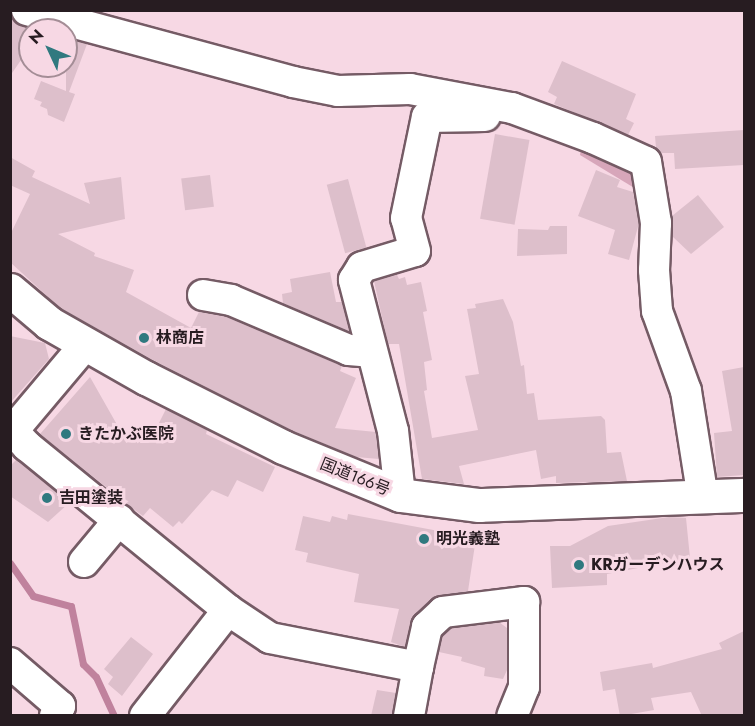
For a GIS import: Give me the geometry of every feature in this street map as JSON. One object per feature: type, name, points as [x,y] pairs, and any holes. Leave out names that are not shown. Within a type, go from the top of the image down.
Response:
[{"type":"highway","name":"国道166号","points":[[10,290],[49,323],[85,345],[283,447],[400,495],[479,505],[744,495]]},
{"type":"street","points":[[27,10],[109,21],[293,82],[338,91],[410,89],[525,113],[646,162],[656,223],[654,270],[657,311],[686,391],[703,498]]},
{"type":"street","points":[[400,495],[393,431],[370,352],[354,279],[362,267],[415,251],[406,218],[427,117],[525,113]]},
{"type":"street","points":[[203,295],[231,300],[348,350],[370,352]]},
{"type":"street","points":[[85,345],[12,432],[228,610],[270,638],[418,667]]},
{"type":"street","points":[[84,562],[119,520]]},
{"type":"street","points":[[409,716],[427,627],[443,612],[524,602],[524,687],[512,716]]},
{"type":"street","points":[[146,700],[228,610]]},
{"type":"street","points":[[10,663],[60,706],[55,716]]},
{"type":"shaded area","points":[[582,143],[638,170],[641,192],[580,155]]},
{"type":"building","points":[[11,15],[18,24],[18,64],[10,76]]},
{"type":"building","points":[[78,41],[87,44],[78,68]]},
{"type":"building","points":[[562,61],[636,94],[626,119],[634,123],[628,135],[554,104],[557,97],[548,92]]},
{"type":"building","points":[[66,78],[74,78],[69,92],[75,94],[64,122],[48,115],[47,109],[40,106],[42,102],[34,99],[41,81],[66,91]]},
{"type":"building","points":[[744,130],[744,165],[675,169],[674,153],[660,153],[656,148],[655,136]]},
{"type":"building","points":[[495,134],[529,140],[515,225],[480,219]]},
{"type":"building","points":[[10,157],[35,171],[32,177],[90,204],[84,183],[121,177],[125,219],[58,234],[95,253],[94,256],[134,270],[126,292],[191,328],[199,312],[226,317],[342,366],[340,371],[356,378],[335,428],[376,432],[379,459],[356,457],[291,430],[155,361],[60,308],[10,262],[10,235],[30,194],[10,185]]},
{"type":"building","points":[[596,170],[620,180],[617,187],[633,192],[639,223],[629,260],[608,254],[615,230],[578,216]]},
{"type":"building","points":[[210,175],[214,207],[185,210],[181,179]]},
{"type":"building","points":[[348,179],[366,248],[345,253],[327,185]]},
{"type":"building","points":[[698,195],[724,227],[691,254],[673,237],[672,216]]},
{"type":"building","points":[[550,226],[567,226],[567,254],[517,256],[518,229],[548,230]]},
{"type":"building","points":[[330,272],[336,302],[342,302],[349,331],[283,303],[282,294],[292,292],[290,279]]},
{"type":"building","points":[[397,275],[399,279],[405,277],[407,285],[421,282],[427,311],[423,312],[432,360],[424,362],[427,390],[424,391],[432,438],[478,430],[465,376],[479,374],[467,309],[476,308],[475,304],[503,299],[513,322],[521,366],[524,365],[527,394],[534,393],[538,420],[601,416],[605,420],[607,453],[621,452],[627,481],[556,483],[556,476],[541,479],[536,450],[459,466],[464,484],[422,479],[399,344],[388,344],[374,281]]},
{"type":"building","points":[[10,336],[45,343],[49,359],[10,403]]},
{"type":"building","points":[[744,367],[744,475],[717,477],[714,433],[732,431],[722,371]]},
{"type":"building","points":[[90,377],[124,437],[149,443],[166,409],[207,430],[206,434],[275,467],[263,492],[237,480],[228,497],[212,490],[182,524],[179,521],[173,527],[150,508],[143,516],[40,434]]},
{"type":"building","points":[[16,460],[69,503],[48,522],[10,496],[10,466]]},
{"type":"building","points":[[348,514],[476,538],[468,591],[431,599],[410,623],[405,647],[391,642],[399,609],[354,602],[359,574],[306,562],[308,553],[295,550],[303,516],[330,522],[332,516],[347,520]]},
{"type":"building","points":[[669,517],[686,518],[690,558],[607,574],[607,585],[552,588],[550,546],[570,546],[608,526]]},
{"type":"building","points":[[499,622],[507,628],[507,670],[503,679],[484,676],[485,668],[461,661],[462,657],[439,652],[443,636],[451,628]]},
{"type":"building","points":[[744,631],[744,716],[702,716],[691,692],[651,698],[654,710],[620,716],[615,689],[603,691],[600,672],[652,663],[653,668],[722,649],[719,643]]},
{"type":"building","points":[[131,637],[153,654],[122,696],[108,684],[113,677],[104,669]]},
{"type":"building","points":[[377,690],[396,693],[392,716],[371,716]]},
{"type":"waterway","points":[[10,563],[33,596],[71,606],[83,664],[96,677],[114,716]]},
{"type":"place","name":"林商店","points":[[144,338]]},
{"type":"place","name":"きたかぶ医院","points":[[66,434]]},
{"type":"place","name":"吉田塗装","points":[[47,498]]},
{"type":"place","name":"明光義塾","points":[[424,539]]},
{"type":"place","name":"KRガーデンハウス","points":[[579,565]]}]
